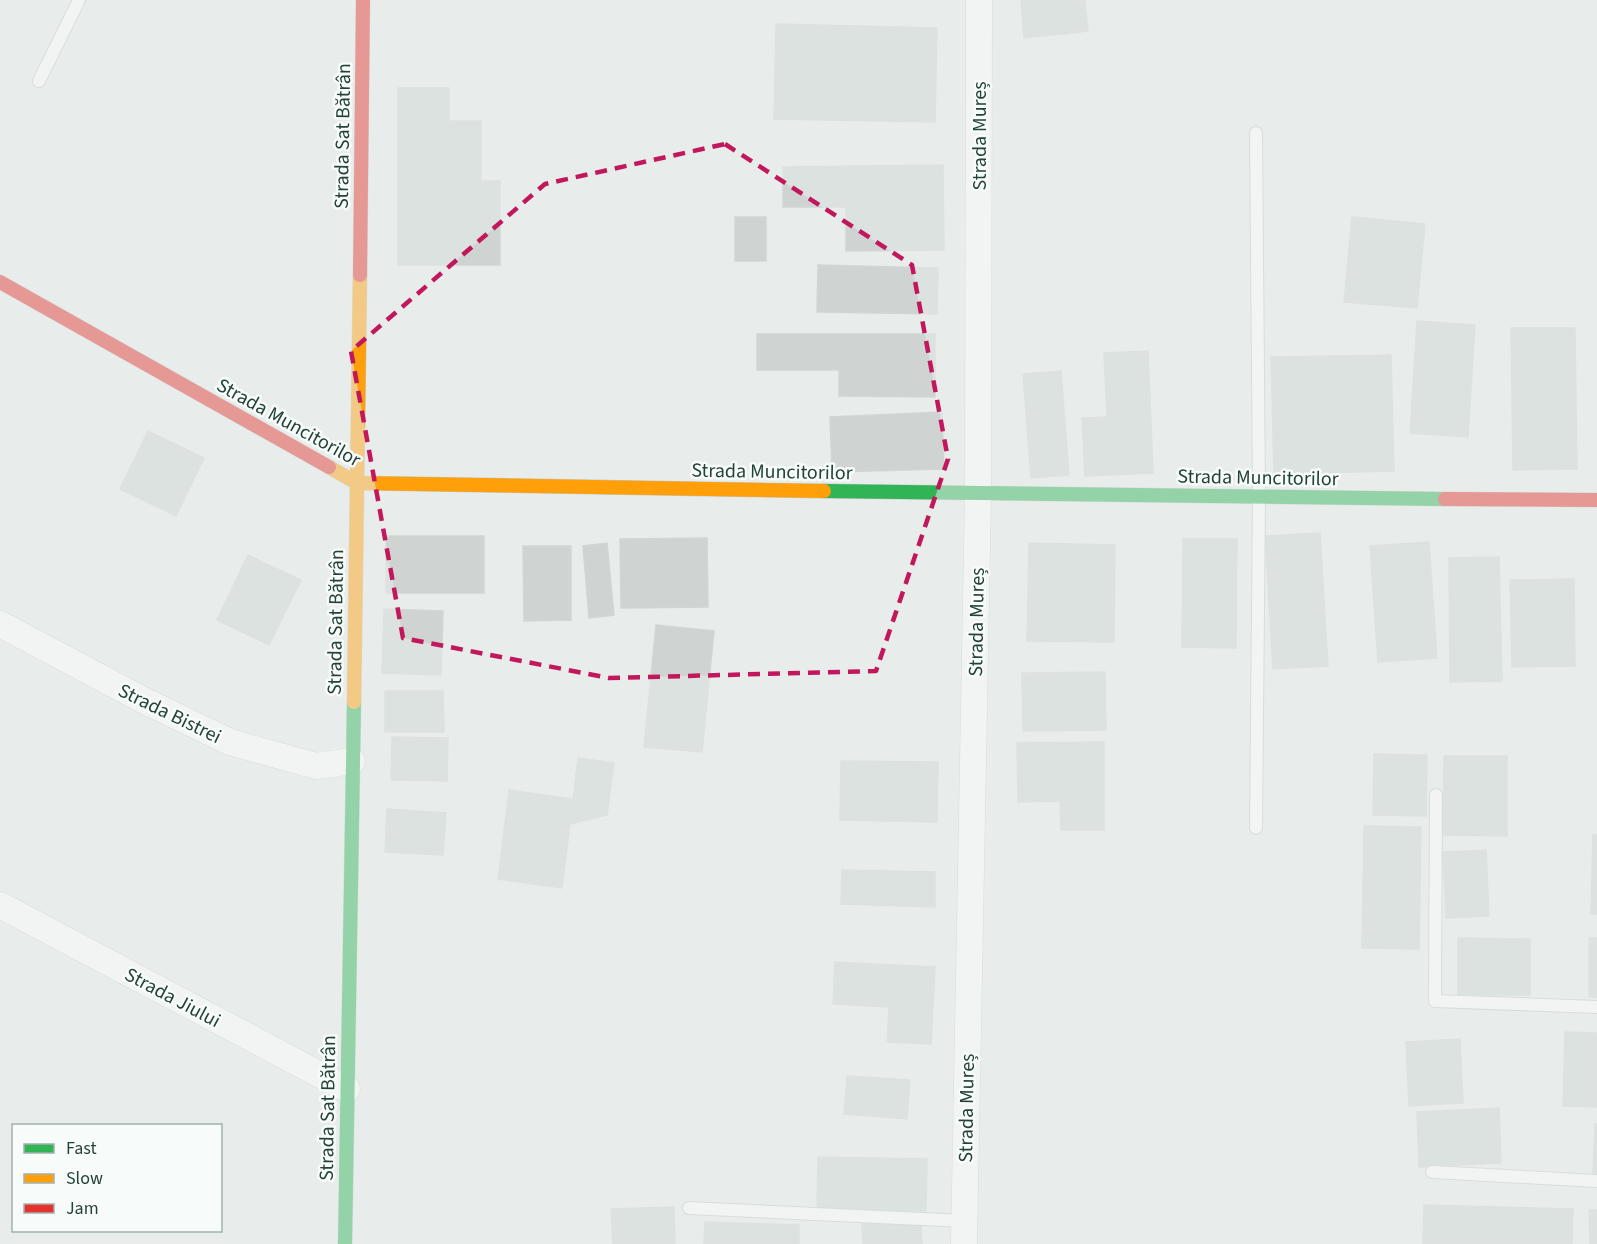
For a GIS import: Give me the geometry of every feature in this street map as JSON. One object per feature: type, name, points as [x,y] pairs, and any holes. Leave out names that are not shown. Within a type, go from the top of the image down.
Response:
[{"type":"street","name":"Strada Sat Bătrân","points":[[345,1244],[363,0]]},
{"type":"street","name":"Strada Mureș","points":[[964,1232],[978,494],[979,0]]},
{"type":"street","name":"Strada Muncitorilor","points":[[0,282],[357,483],[978,494],[1597,500]]},
{"type":"street","name":"Strada Bistrei","points":[[0,624],[143,700],[230,742],[316,766],[352,761]]},
{"type":"street","name":"Strada Jiului","points":[[0,905],[347,1089]]},
{"type":"lane","points":[[39,81],[79,0]]},
{"type":"lane","points":[[1256,134],[1258,496],[1256,828]]},
{"type":"lane","points":[[1436,795],[1435,1001],[1597,1007]]},
{"type":"lane","points":[[1432,1172],[1597,1181]]},
{"type":"lane","points":[[689,1208],[964,1232]]},
{"type":"highlighted area","points":[[725,144],[912,265],[948,459],[876,671],[609,678],[403,638],[351,351],[545,184]]},
{"type":"building","points":[[1021,0],[1085,0],[1088,31],[1024,38]]},
{"type":"building","points":[[776,24],[937,28],[935,122],[774,119]]},
{"type":"building","points":[[398,88],[449,88],[449,121],[481,121],[481,181],[500,181],[500,265],[398,265]]},
{"type":"building","points":[[943,165],[944,250],[846,251],[846,207],[783,207],[783,167]]},
{"type":"building","points":[[735,217],[766,217],[766,261],[735,261]]},
{"type":"building","points":[[1352,217],[1425,224],[1417,308],[1344,302]]},
{"type":"building","points":[[818,265],[938,268],[937,314],[817,312]]},
{"type":"building","points":[[1417,321],[1475,325],[1468,437],[1410,433]]},
{"type":"building","points":[[1511,328],[1575,328],[1577,469],[1513,470]]},
{"type":"building","points":[[757,334],[935,334],[935,397],[839,396],[839,370],[757,370]]},
{"type":"building","points":[[1148,351],[1153,473],[1085,476],[1082,418],[1107,417],[1104,353]]},
{"type":"building","points":[[1391,355],[1394,471],[1274,474],[1271,357]]},
{"type":"building","points":[[1061,371],[1069,475],[1031,478],[1023,374]]},
{"type":"building","points":[[942,412],[944,469],[832,472],[830,417]]},
{"type":"building","points":[[148,431],[204,458],[176,516],[120,489]]},
{"type":"building","points":[[1320,533],[1328,666],[1273,669],[1265,536]]},
{"type":"building","points":[[386,536],[484,536],[484,593],[386,593]]},
{"type":"building","points":[[707,538],[708,607],[621,608],[620,539]]},
{"type":"building","points":[[1183,539],[1237,539],[1236,648],[1182,647]]},
{"type":"building","points":[[1429,542],[1437,658],[1378,662],[1370,546]]},
{"type":"building","points":[[607,543],[614,615],[589,618],[583,546]]},
{"type":"building","points":[[1029,543],[1115,545],[1114,642],[1027,641]]},
{"type":"building","points":[[523,546],[571,546],[571,620],[524,621]]},
{"type":"building","points":[[248,555],[301,580],[269,645],[217,620]]},
{"type":"building","points":[[1499,557],[1502,681],[1450,682],[1449,558]]},
{"type":"building","points":[[1574,579],[1575,666],[1512,667],[1510,580]]},
{"type":"building","points":[[384,609],[443,611],[441,675],[382,673]]},
{"type":"building","points":[[656,625],[714,631],[702,752],[644,747]]},
{"type":"building","points":[[1105,672],[1106,730],[1023,731],[1022,673]]},
{"type":"building","points":[[385,691],[443,691],[444,732],[385,732]]},
{"type":"building","points":[[392,737],[448,738],[447,781],[391,780]]},
{"type":"building","points":[[1104,742],[1104,830],[1061,830],[1060,801],[1018,802],[1017,743]]},
{"type":"building","points":[[1374,754],[1427,755],[1426,816],[1373,815]]},
{"type":"building","points":[[1444,756],[1507,756],[1507,836],[1443,835]]},
{"type":"building","points":[[578,758],[614,763],[607,815],[570,824],[562,888],[498,879],[509,790],[573,799]]},
{"type":"building","points":[[841,761],[938,762],[937,822],[840,820]]},
{"type":"building","points":[[387,809],[446,813],[443,855],[385,852]]},
{"type":"building","points":[[1364,826],[1421,827],[1419,949],[1362,948]]},
{"type":"building","points":[[1593,835],[1597,835],[1597,914],[1591,914]]},
{"type":"building","points":[[1486,850],[1489,916],[1446,918],[1443,852]]},
{"type":"building","points":[[842,870],[935,872],[935,907],[841,904]]},
{"type":"building","points":[[1458,938],[1530,939],[1530,995],[1458,995]]},
{"type":"building","points":[[1589,938],[1597,938],[1597,997],[1589,997]]},
{"type":"building","points":[[835,962],[935,967],[931,1044],[887,1042],[889,1007],[833,1004]]},
{"type":"building","points":[[1565,1032],[1597,1033],[1597,1107],[1563,1106]]},
{"type":"building","points":[[1460,1039],[1463,1103],[1409,1106],[1406,1042]]},
{"type":"building","points":[[847,1076],[910,1080],[907,1119],[844,1114]]},
{"type":"building","points":[[1499,1108],[1501,1163],[1419,1167],[1417,1112]]},
{"type":"building","points":[[1595,1124],[1597,1124],[1597,1174],[1593,1174]]},
{"type":"building","points":[[818,1157],[927,1159],[926,1211],[817,1209]]},
{"type":"building","points":[[1424,1205],[1573,1209],[1572,1244],[1423,1244]]},
{"type":"building","points":[[674,1207],[675,1244],[613,1244],[611,1209]]},
{"type":"building","points":[[1589,1210],[1597,1210],[1597,1244],[1590,1244]]},
{"type":"building","points":[[705,1222],[799,1225],[799,1244],[704,1244]]},
{"type":"building","points":[[921,1222],[922,1244],[863,1244],[862,1224]]},
{"type":"traffic: fast","points":[[824,491],[1445,499]]},
{"type":"traffic: fast","points":[[345,1244],[354,702]]},
{"type":"traffic: slow","points":[[354,702],[360,275]]},
{"type":"traffic: slow","points":[[329,467],[357,483],[824,491]]},
{"type":"traffic: jam","points":[[360,275],[363,0]]},
{"type":"traffic: jam","points":[[0,282],[329,467]]},
{"type":"traffic: jam","points":[[1445,499],[1597,500]]}]
